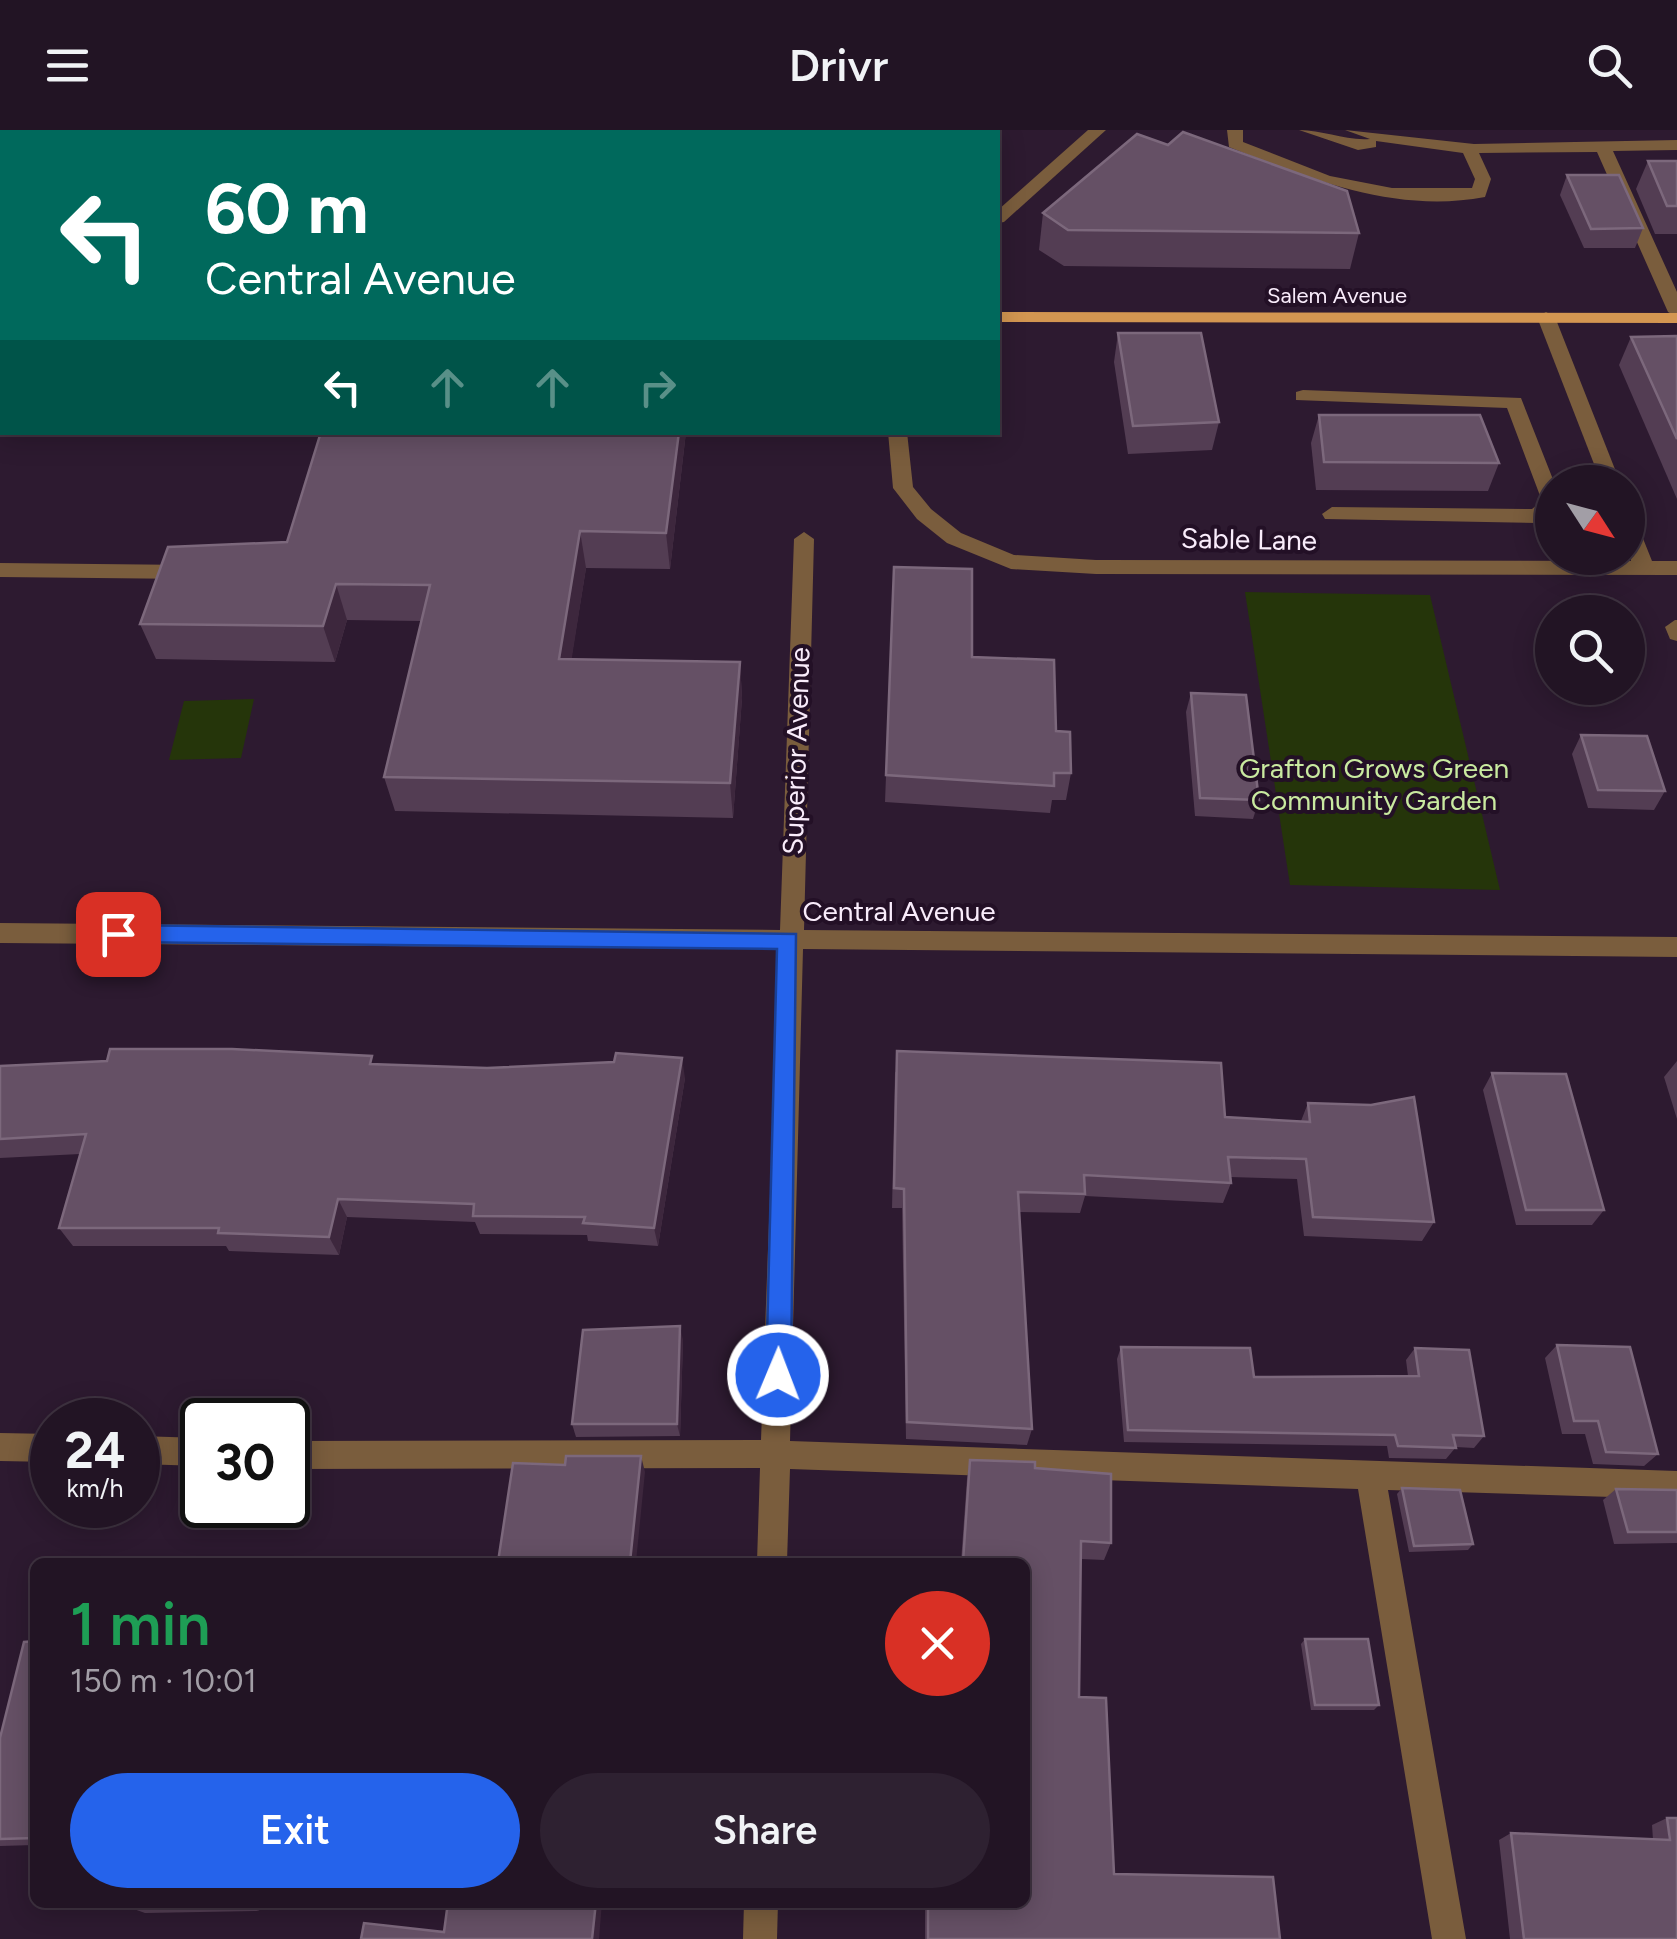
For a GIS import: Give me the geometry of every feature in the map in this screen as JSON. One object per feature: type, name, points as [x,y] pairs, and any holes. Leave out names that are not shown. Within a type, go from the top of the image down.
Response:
[{"type":"main road","name":"Salem Avenue","points":[[1000,317],[1677,315]]},
{"type":"street","points":[[1000,216],[1098,130]]},
{"type":"street","points":[[1236,130],[1235,144],[1326,180],[1392,193],[1479,193],[1483,179],[1468,146]]},
{"type":"street","points":[[1307,130],[1358,145],[1677,145]]},
{"type":"street","points":[[1352,130],[1390,142]]},
{"type":"street","points":[[1442,147],[1455,130]]},
{"type":"street","points":[[1602,145],[1677,315]]},
{"type":"street","points":[[1649,251],[1677,251]]},
{"type":"street","points":[[1546,317],[1603,465]]},
{"type":"street","points":[[1303,396],[1514,402],[1538,465]]},
{"type":"street","name":"Sable Lane","points":[[897,435],[903,488],[924,514],[954,538],[1011,562],[1096,567],[1535,568]]},
{"type":"street","points":[[1332,514],[1535,516]]},
{"type":"street","name":"Superior Avenue","points":[[772,1558],[788,940],[804,539]]},
{"type":"street","name":"Sable Lane","points":[[1645,568],[1677,568]]},
{"type":"street","points":[[0,570],[209,572]]},
{"type":"street","name":"Central Avenue","points":[[0,933],[1677,947]]},
{"type":"street","points":[[0,1448],[30,1448]]},
{"type":"street","points":[[310,1455],[777,1454],[1677,1485]]},
{"type":"street","points":[[1371,1476],[1449,1939]]},
{"type":"street","points":[[760,1939],[761,1908]]},
{"type":"green space","name":"Grafton Grows Green Community Garden","points":[[1245,592],[1430,595],[1500,890],[1290,885]]},
{"type":"green space","points":[[254,699],[241,758],[169,760],[184,701]]},
{"type":"building","points":[[1183,132],[1347,191],[1359,233],[1068,230],[1043,213],[1137,134],[1168,145]]},
{"type":"building","points":[[1648,161],[1677,161],[1677,206],[1667,206]]},
{"type":"building","points":[[1567,175],[1619,175],[1643,228],[1591,229]]},
{"type":"building","points":[[1118,333],[1201,333],[1219,422],[1133,426]]},
{"type":"building","points":[[1677,336],[1677,439],[1631,337]]},
{"type":"building","points":[[1319,415],[1480,415],[1499,463],[1324,462]]},
{"type":"building","points":[[320,435],[679,435],[666,533],[580,531],[559,659],[740,662],[730,783],[384,777],[430,585],[336,584],[323,626],[140,624],[168,547],[287,542]]},
{"type":"building","points":[[894,567],[972,569],[972,657],[1054,660],[1056,731],[1070,732],[1071,773],[1054,773],[1054,786],[886,775]]},
{"type":"building","points":[[1191,693],[1246,695],[1259,800],[1200,798]]},
{"type":"building","points":[[1581,735],[1647,736],[1665,791],[1598,790]]},
{"type":"building","points":[[110,1049],[232,1049],[372,1056],[370,1064],[487,1068],[614,1062],[616,1053],[682,1058],[654,1228],[583,1223],[585,1217],[473,1216],[474,1204],[338,1199],[329,1237],[218,1233],[219,1228],[59,1228],[86,1134],[0,1139],[0,1066],[107,1061]]},
{"type":"building","points":[[897,1051],[1221,1063],[1225,1117],[1310,1122],[1308,1103],[1371,1105],[1414,1097],[1434,1222],[1313,1217],[1306,1159],[1228,1157],[1231,1183],[1084,1175],[1085,1194],[1018,1192],[1032,1429],[907,1422],[904,1189],[894,1188]]},
{"type":"building","points":[[1492,1073],[1566,1074],[1604,1210],[1526,1210]]},
{"type":"building","points":[[680,1326],[677,1424],[572,1424],[583,1330]]},
{"type":"building","points":[[1557,1345],[1630,1347],[1658,1454],[1606,1452],[1598,1421],[1574,1421]]},
{"type":"building","points":[[1121,1347],[1250,1348],[1254,1377],[1419,1376],[1415,1348],[1469,1350],[1484,1436],[1453,1435],[1456,1448],[1398,1446],[1395,1435],[1128,1430]]},
{"type":"building","points":[[566,1456],[641,1456],[630,1558],[499,1558],[513,1463],[565,1465]]},
{"type":"building","points":[[970,1460],[1035,1462],[1035,1468],[1111,1474],[1111,1543],[1081,1541],[1079,1697],[1106,1698],[1114,1874],[1273,1877],[1280,1939],[928,1939],[928,1908],[1030,1908],[1030,1558],[963,1558]]},
{"type":"building","points":[[1402,1488],[1460,1490],[1473,1544],[1414,1546]]},
{"type":"building","points":[[1616,1489],[1677,1490],[1677,1532],[1628,1532]]},
{"type":"building","points":[[1305,1639],[1368,1639],[1379,1705],[1315,1705]]},
{"type":"building","points":[[30,1641],[30,1838],[0,1839],[0,1738],[24,1642]]},
{"type":"building","points":[[1667,1818],[1677,1818],[1677,1939],[1524,1939],[1511,1833],[1670,1840]]},
{"type":"building","points":[[447,1908],[595,1908],[592,1939],[361,1939],[364,1923],[444,1932]]},
{"type":"route","points":[[118,934],[788,940],[778,1375]]}]
